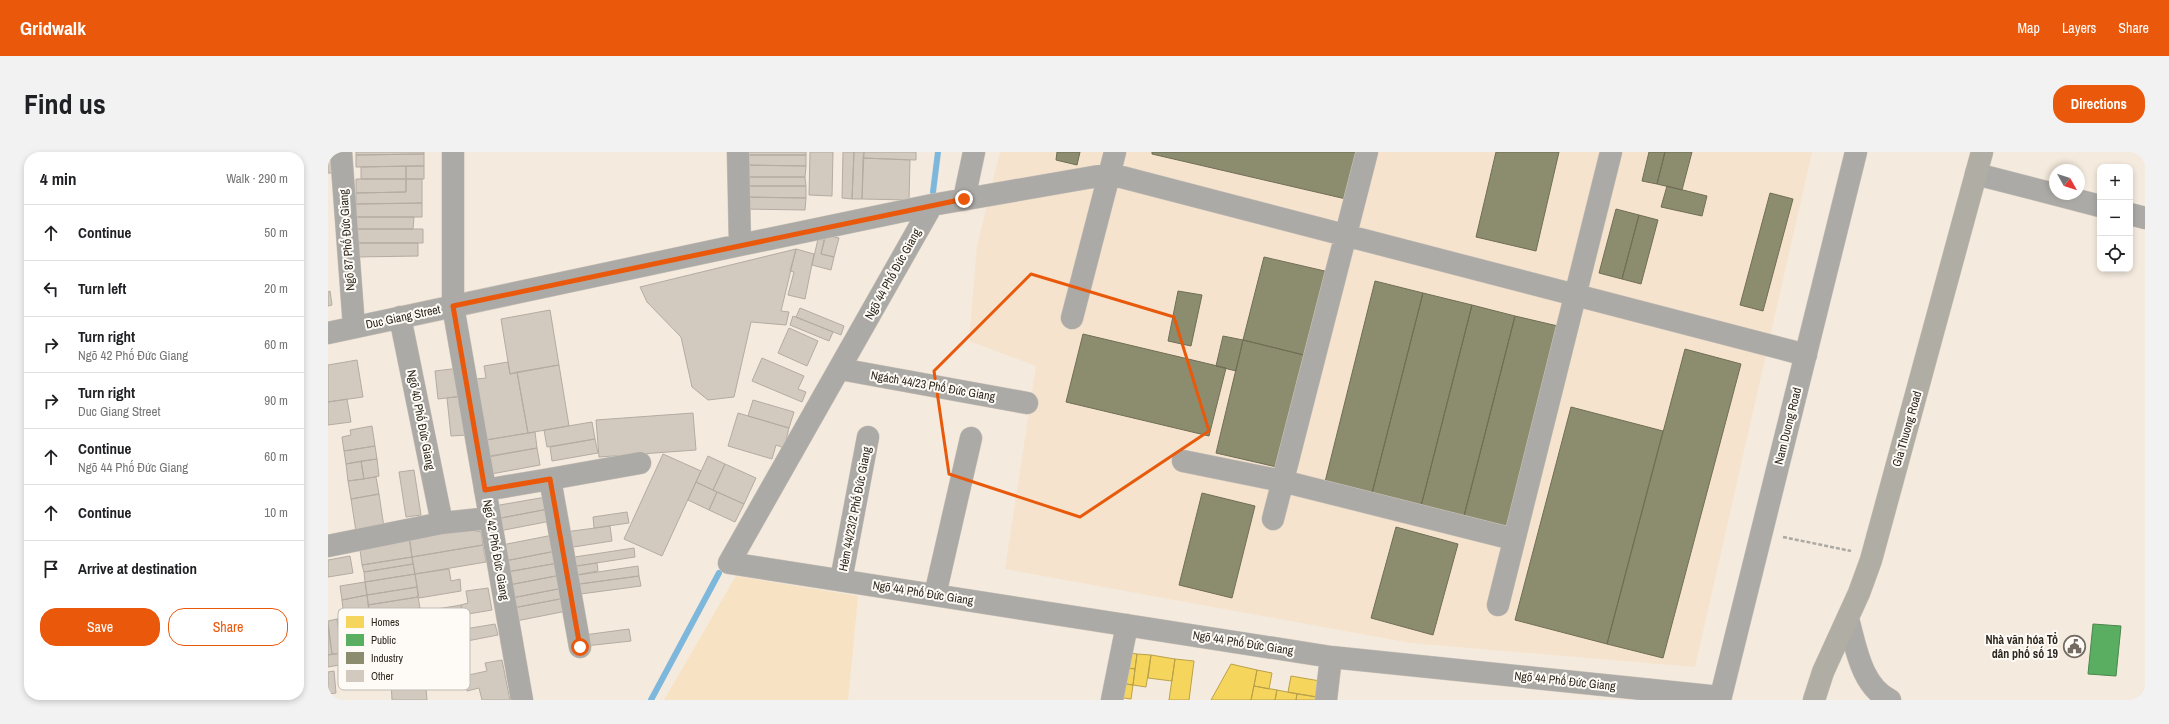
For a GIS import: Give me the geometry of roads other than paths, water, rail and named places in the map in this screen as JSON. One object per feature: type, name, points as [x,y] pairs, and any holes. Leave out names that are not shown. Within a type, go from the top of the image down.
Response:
[{"type":"main road","name":"Gia Thuong Road","points":[[1814,700],[1823,672],[1848,619],[1871,560],[1982,152]]},
{"type":"street","name":"Ngõ 87 Phố Đức Giang","points":[[341,152],[354,327]]},
{"type":"street","name":"Ngõ 42 Phố Đức Giang","points":[[453,152],[453,306],[522,700]]},
{"type":"street","points":[[738,152],[740,245]]},
{"type":"street","points":[[964,199],[974,152]]},
{"type":"street","points":[[1072,318],[1115,152]]},
{"type":"street","points":[[1273,519],[1367,152]]},
{"type":"street","points":[[1498,605],[1574,294],[1611,152]]},
{"type":"street","name":"Nam Duong Road","points":[[1720,699],[1856,152]]},
{"type":"street","points":[[932,205],[1110,174],[1806,355]]},
{"type":"street","points":[[1976,174],[2097,205]]},
{"type":"street","name":"Ngõ 44 Phố Đức Giang","points":[[740,245],[932,205]]},
{"type":"street","name":"Ngõ 44 Phố Đức Giang","points":[[932,205],[729,563],[1332,657],[1720,699]]},
{"type":"street","points":[[2133,215],[2145,218]]},
{"type":"street","name":"Duc Giang Street","points":[[328,333],[740,245]]},
{"type":"street","name":"Ngõ 40 Phố Đức Giang","points":[[400,317],[442,524]]},
{"type":"street","name":"Ngách 44/23 Phố Đức Giang","points":[[840,369],[1027,403]]},
{"type":"street","name":"Hẻm 44/23/2 Phố Đức Giang","points":[[841,580],[868,437]]},
{"type":"street","points":[[935,595],[971,438]]},
{"type":"street","points":[[1183,461],[1282,481],[1513,540]]},
{"type":"street","points":[[485,490],[640,463]]},
{"type":"street","points":[[550,479],[580,647]]},
{"type":"street","points":[[328,546],[442,524],[490,518]]},
{"type":"street","points":[[1848,619],[1867,677],[1879,693],[1890,700]]},
{"type":"street","points":[[1112,700],[1127,625]]},
{"type":"street","points":[[1326,700],[1332,657]]},
{"type":"waterway","points":[[933,192],[938,152]]},
{"type":"waterway","points":[[651,700],[719,573]]},
{"type":"place","name":"Nhà văn hóa Tổ dân phố số 19","points":[[2074,647]]}]
